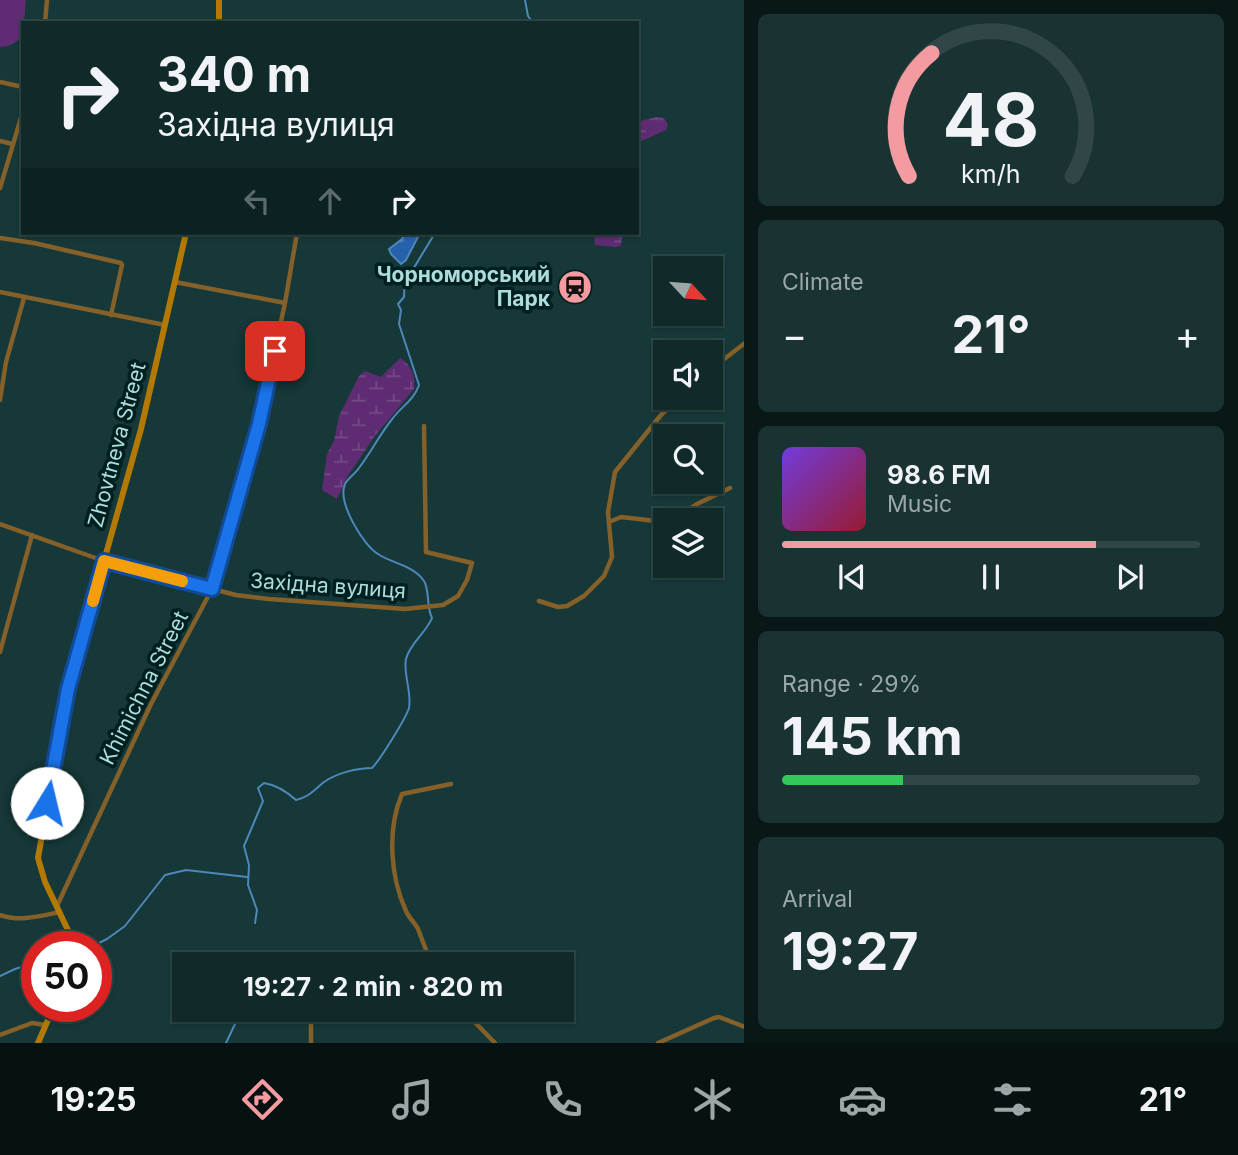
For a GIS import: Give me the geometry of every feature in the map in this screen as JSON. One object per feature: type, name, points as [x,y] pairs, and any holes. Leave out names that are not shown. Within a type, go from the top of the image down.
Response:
[{"type":"main road","points":[[219,0],[219,21]]},
{"type":"main road","name":"Zhovtneva Street","points":[[69,931],[41,872],[38,858],[68,689],[135,451],[186,235]]},
{"type":"main road","points":[[38,1043],[46,1022]]},
{"type":"street","points":[[45,21],[47,0]]},
{"type":"street","points":[[0,82],[21,87]]},
{"type":"street","points":[[0,188],[21,117]]},
{"type":"street","points":[[0,141],[12,144]]},
{"type":"street","name":"Khimichna Street","points":[[59,909],[150,704],[212,589],[259,424],[297,235]]},
{"type":"street","points":[[0,238],[121,263],[111,315]]},
{"type":"street","points":[[175,282],[285,303]]},
{"type":"street","points":[[0,292],[24,299],[165,325]]},
{"type":"street","points":[[0,400],[3,362],[24,299]]},
{"type":"street","points":[[723,360],[744,343]]},
{"type":"street","points":[[539,601],[558,607],[567,606],[584,596],[604,576],[612,557],[608,502],[616,468],[666,410]]},
{"type":"street","name":"Західна вулиця","points":[[0,524],[104,561],[212,589],[269,599],[405,609],[443,605],[458,596],[472,563],[426,552],[424,426]]},
{"type":"street","points":[[691,508],[730,488]]},
{"type":"street","points":[[609,522],[621,517],[653,521]]},
{"type":"street","points":[[0,652],[32,535]]},
{"type":"street","points":[[428,952],[404,908],[393,859],[393,827],[402,794],[451,784]]},
{"type":"street","points":[[0,915],[30,918],[59,909]]},
{"type":"street","points":[[658,1043],[719,1017],[744,1027]]},
{"type":"street","points":[[311,1022],[311,1043]]},
{"type":"street","points":[[475,1022],[495,1043]]},
{"type":"street","points":[[0,1035],[32,1023],[45,1025]]},
{"type":"green space","points":[[0,0],[26,0],[24,21],[21,21],[21,37],[13,44],[0,47]]},
{"type":"green space","points":[[656,117],[664,118],[668,125],[666,130],[639,142],[639,121]]},
{"type":"green space","points":[[594,235],[622,235],[621,246],[595,245]]},
{"type":"green space","points":[[400,358],[412,371],[414,389],[375,436],[347,477],[337,499],[322,490],[327,454],[334,441],[339,416],[359,376],[365,371],[381,377]]},
{"type":"water","points":[[404,235],[419,235],[406,260],[401,264],[389,249]]},
{"type":"waterway","points":[[525,0],[532,21]]},
{"type":"waterway","points":[[255,923],[257,910],[248,885],[249,865],[244,846],[263,801],[258,788],[264,783],[273,785],[296,800],[335,776],[372,768],[409,708],[406,659],[432,618],[426,585],[414,571],[378,554],[365,542],[348,512],[344,492],[346,482],[358,470],[384,430],[414,395],[419,385],[399,324],[401,310],[398,304],[404,297],[405,276],[415,266],[434,235]]},
{"type":"waterway","points":[[112,935],[125,926],[165,875],[186,870],[247,877]]},
{"type":"waterway","points":[[0,976],[21,967]]},
{"type":"waterway","points":[[226,1043],[235,1022]]},
{"type":"slow traffic","points":[[93,601],[104,561],[182,581]]},
{"type":"place","name":"Чорноморський Парк","points":[[575,287]]},
{"type":"route","points":[[47,803],[68,689],[104,561],[212,589],[259,424],[275,351]]}]
